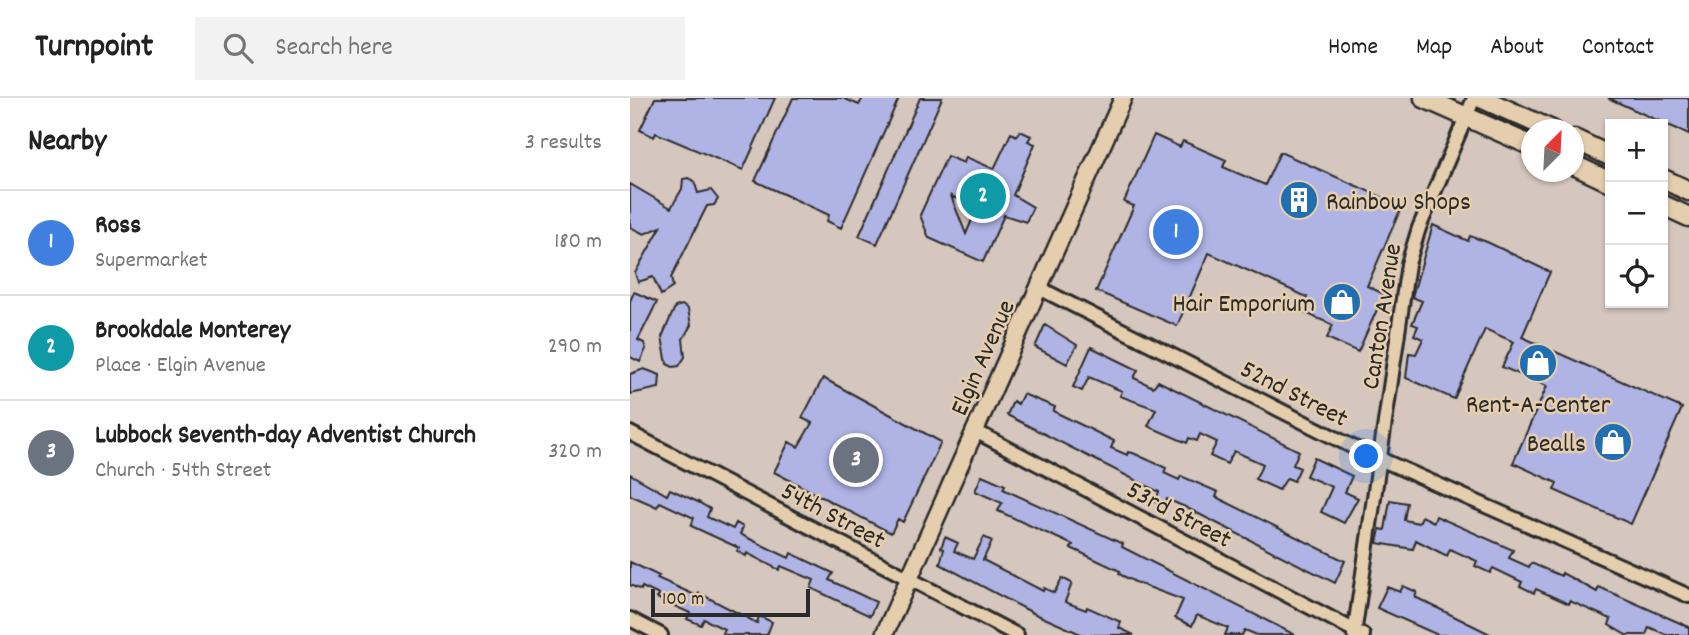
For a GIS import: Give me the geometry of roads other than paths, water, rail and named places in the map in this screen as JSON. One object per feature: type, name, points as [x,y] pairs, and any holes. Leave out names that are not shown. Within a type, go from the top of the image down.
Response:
[{"type":"main road","points":[[1424,98],[1521,142]]},
{"type":"main road","points":[[1481,98],[1528,119]]},
{"type":"main road","points":[[1584,144],[1605,154]]},
{"type":"main road","points":[[1584,170],[1605,180]]},
{"type":"main road","points":[[1668,181],[1689,191]]},
{"type":"main road","points":[[1668,207],[1689,217]]},
{"type":"street","name":"Elgin Avenue","points":[[884,635],[1123,98]]},
{"type":"street","name":"Canton Avenue","points":[[1357,634],[1412,248],[1474,98]]},
{"type":"street","name":"52nd Street","points":[[1039,288],[1380,460],[1689,596]]},
{"type":"street","name":"53rd Street","points":[[975,431],[1357,634]]},
{"type":"street","name":"54th Street","points":[[630,433],[1017,635]]},
{"type":"street","points":[[630,619],[661,635]]},
{"type":"place","name":"Brookdale Monterey","points":[[983,196]]},
{"type":"place","name":"Rainbow Shops","points":[[1299,200]]},
{"type":"place","name":"Ross","points":[[1176,232]]},
{"type":"place","name":"Hair Emporium","points":[[1342,302]]},
{"type":"place","name":"Rent-A-Center","points":[[1538,363]]},
{"type":"place","name":"Bealls","points":[[1613,442]]},
{"type":"place","name":"Lubbock Seventh-day Adventist Church","points":[[856,460]]}]
